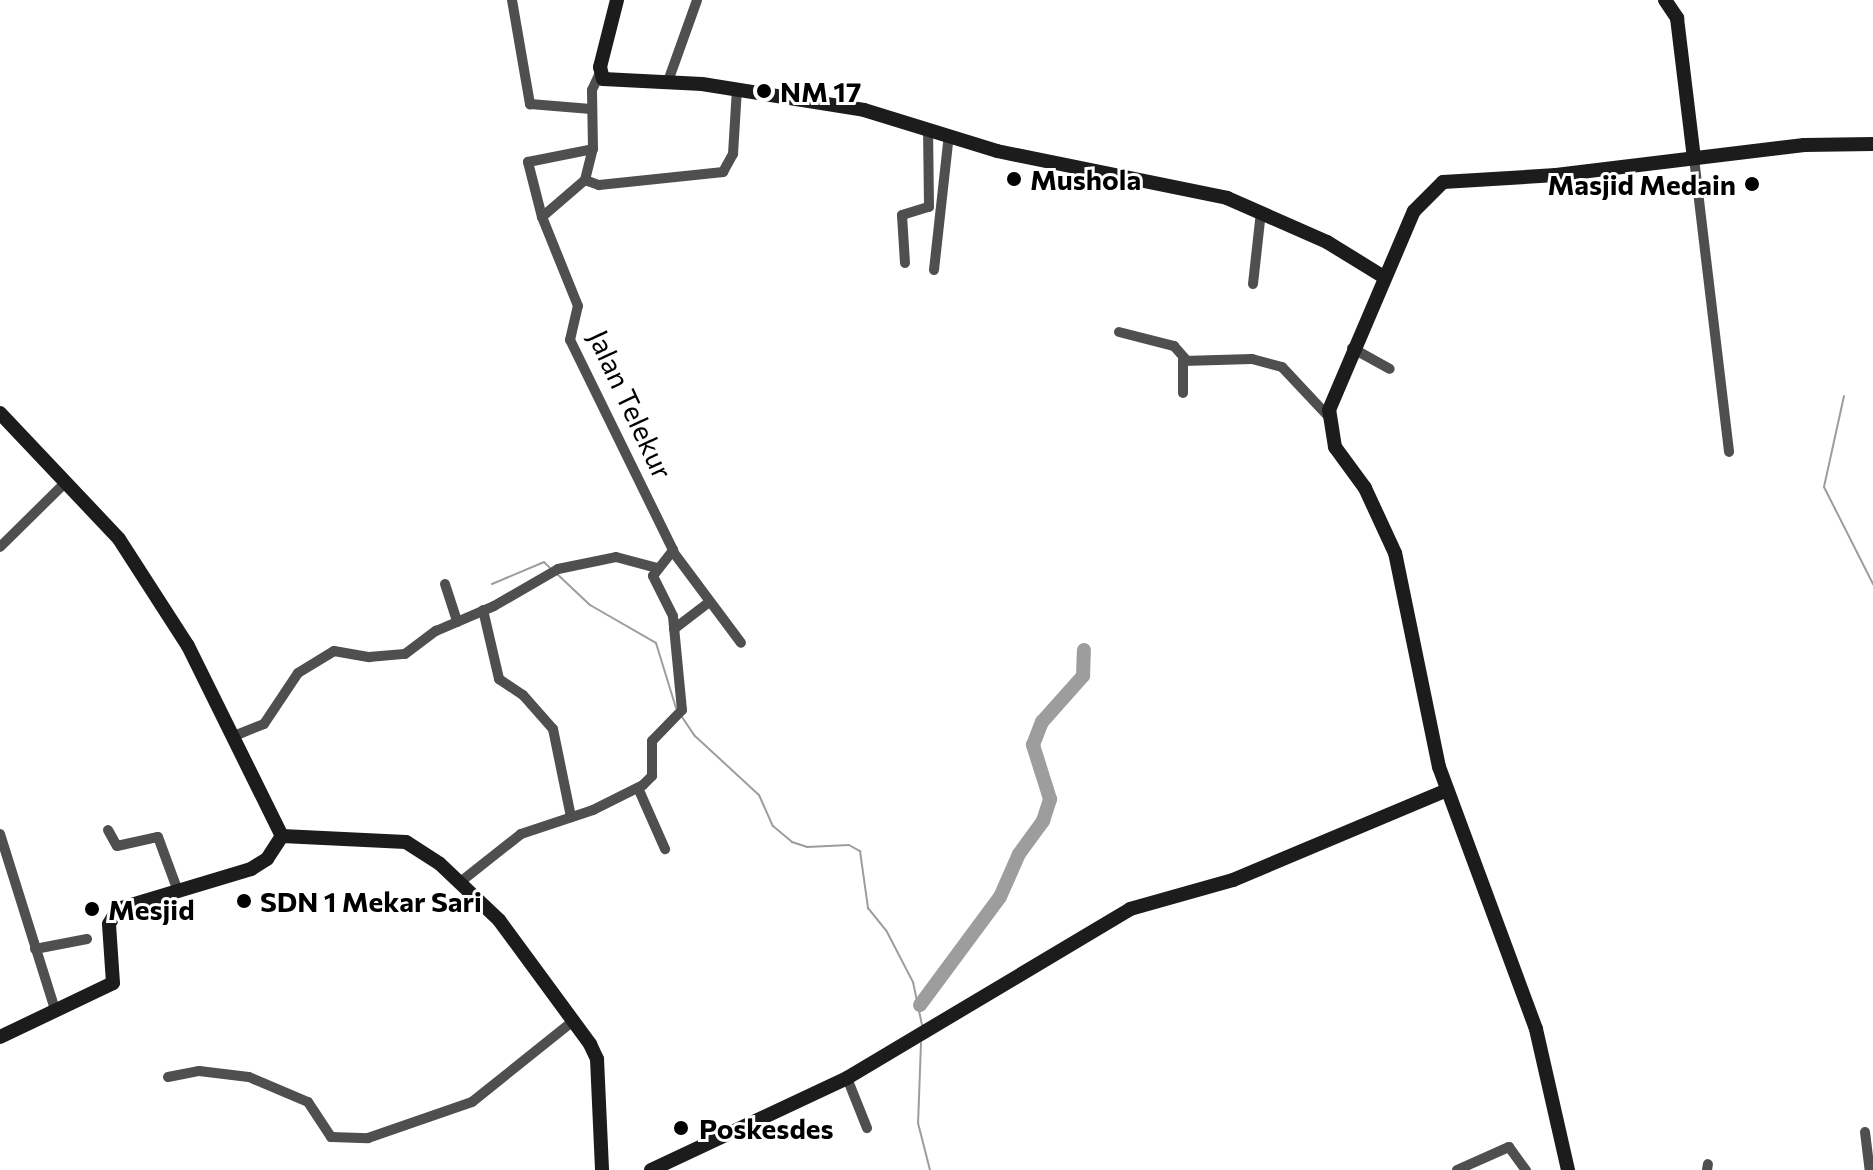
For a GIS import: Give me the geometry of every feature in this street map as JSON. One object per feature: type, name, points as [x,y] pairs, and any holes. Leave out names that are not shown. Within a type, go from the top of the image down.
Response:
[{"type":"street","points":[[512,0],[530,104],[591,109]]},
{"type":"street","points":[[542,217],[585,180],[593,149],[591,109],[617,0]]},
{"type":"street","points":[[667,84],[697,0]]},
{"type":"street","points":[[1665,0],[1677,18],[1729,452]]},
{"type":"street","points":[[599,75],[612,81],[737,89],[864,110],[997,151],[1227,198],[1327,242],[1384,277]]},
{"type":"street","points":[[585,180],[599,185],[723,172],[733,154],[737,89]]},
{"type":"street","points":[[905,263],[902,215],[929,207],[928,129]]},
{"type":"street","points":[[934,270],[949,135]]},
{"type":"street","points":[[1568,1170],[1536,1029],[1447,790],[1395,553],[1365,488],[1335,447],[1328,416],[1352,348],[1421,199],[1443,182],[1804,145],[1873,144]]},
{"type":"street","name":"Jalan Telekur","points":[[593,149],[528,162],[542,217],[578,306],[570,340],[674,553],[708,603],[741,643]]},
{"type":"street","points":[[1253,284],[1261,212]]},
{"type":"street","points":[[1119,332],[1174,346],[1186,360]]},
{"type":"street","points":[[1352,348],[1390,369]]},
{"type":"street","points":[[1186,360],[1252,359],[1277,365],[1328,416]]},
{"type":"street","points":[[1183,393],[1179,372],[1186,360]]},
{"type":"street","points":[[0,413],[65,483],[91,504],[119,539],[188,646],[282,836]]},
{"type":"street","points":[[0,547],[65,483]]},
{"type":"street","points":[[655,574],[674,553]]},
{"type":"street","points":[[234,736],[264,724],[298,673],[330,653],[405,654],[457,622],[558,569],[616,557],[655,574],[670,606],[674,629],[678,715],[652,741],[652,776],[638,788],[513,838],[459,883]]},
{"type":"street","points":[[445,584],[457,622]]},
{"type":"street","points":[[674,629],[708,603]]},
{"type":"street","points":[[483,610],[499,679],[523,695],[553,729],[571,817]]},
{"type":"street","points":[[638,788],[665,849]]},
{"type":"street","points":[[658,1169],[847,1078],[923,1035],[1003,980],[1130,909],[1233,880],[1447,790]]},
{"type":"street","points":[[108,830],[117,846],[158,837],[178,891]]},
{"type":"street","points":[[0,834],[55,1010]]},
{"type":"street","points":[[282,836],[406,842],[459,883],[499,920],[597,1059],[602,1170]]},
{"type":"street","points":[[0,1037],[115,980],[111,915],[260,865],[282,836]]},
{"type":"street","points":[[35,949],[87,939]]},
{"type":"street","points":[[168,1077],[199,1071],[249,1077],[308,1102],[331,1137],[368,1138],[472,1102],[573,1021]]},
{"type":"street","points":[[847,1078],[867,1128]]},
{"type":"street","points":[[1865,1132],[1870,1150],[1870,1170]]},
{"type":"street","points":[[1457,1170],[1509,1147],[1526,1170]]},
{"type":"waterway","points":[[1844,396],[1824,487],[1873,584]]},
{"type":"waterway","points":[[492,584],[544,562],[550,568]]},
{"type":"waterway","points":[[556,573],[590,605],[656,643],[676,708]]},
{"type":"waterway","points":[[920,1005],[1000,897],[1019,854],[1043,821],[1050,799],[1033,745],[1042,722],[1083,676],[1084,650]]},
{"type":"waterway","points":[[682,717],[695,736],[759,795],[773,826],[792,842],[807,847],[849,845],[860,851],[868,908],[886,930],[913,982],[922,1025]]},
{"type":"waterway","points":[[921,1043],[918,1123],[930,1170]]},
{"type":"place","name":"NM 17","points":[[764,91]]},
{"type":"place","name":"Mushola","points":[[1014,179]]},
{"type":"place","name":"Masjid Medain","points":[[1752,184]]},
{"type":"place","name":"SDN 1 Mekar Sari","points":[[244,901]]},
{"type":"place","name":"Mesjid","points":[[92,909]]},
{"type":"place","name":"Poskesdes","points":[[681,1128]]}]
